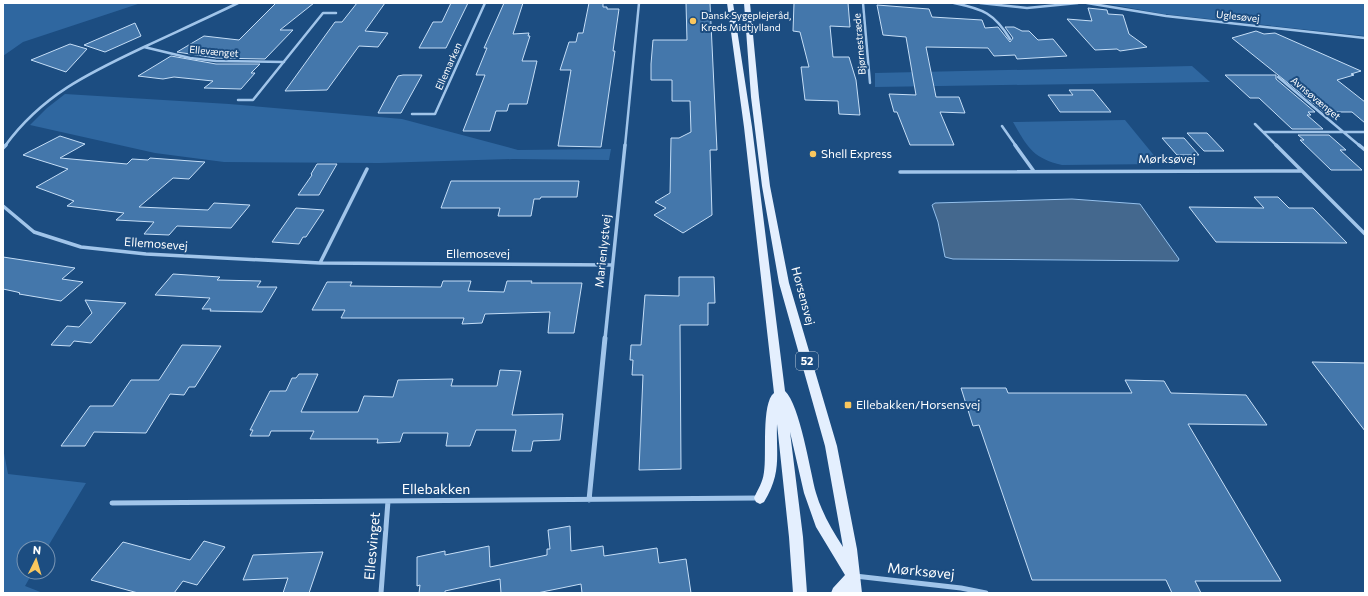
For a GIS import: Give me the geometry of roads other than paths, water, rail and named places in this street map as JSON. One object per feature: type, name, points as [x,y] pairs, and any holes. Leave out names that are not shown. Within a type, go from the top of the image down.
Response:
[{"type":"main road","name":"52","points":[[730,3],[748,127],[800,593]]},
{"type":"main road","name":"Horsensvej","points":[[747,3],[755,97],[766,186],[784,282],[831,446],[850,549],[856,593]]},
{"type":"main road","name":"52","points":[[760,498],[768,487],[772,471],[771,425],[778,387]]},
{"type":"main road","name":"52","points":[[778,387],[792,417],[810,493],[820,521],[853,576]]},
{"type":"main road","points":[[838,593],[853,576]]},
{"type":"street","points":[[3,148],[12,134],[34,110],[57,92],[94,70],[238,3]]},
{"type":"street","name":"Ellemarken","points":[[412,114],[435,114],[486,3]]},
{"type":"street","name":"Marienlystvej","points":[[589,500],[638,3]]},
{"type":"street","name":"Bjørnestræde","points":[[863,3],[870,83]]},
{"type":"street","points":[[954,3],[987,11],[1001,24],[1010,39]]},
{"type":"street","points":[[980,3],[1027,8],[1078,3]]},
{"type":"street","name":"Uglesøvej","points":[[1086,3],[1166,16],[1365,38]]},
{"type":"street","points":[[238,100],[253,100],[323,13],[336,13]]},
{"type":"street","name":"Ellevænget","points":[[143,47],[190,58],[284,62]]},
{"type":"street","name":"Avnsøvænget","points":[[1278,77],[1365,150]]},
{"type":"street","points":[[1255,124],[1365,234]]},
{"type":"street","points":[[1002,126],[1033,170]]},
{"type":"street","name":"Avnsøvænget","points":[[1263,132],[1365,132]]},
{"type":"street","points":[[320,263],[367,169]]},
{"type":"street","name":"Mørksøvej","points":[[900,172],[1033,170],[1301,171]]},
{"type":"street","name":"Ellemosevej","points":[[3,206],[34,232],[81,247],[146,254],[320,263],[612,265]]},
{"type":"street","name":"Ellebakken","points":[[112,502],[760,498]]},
{"type":"street","name":"Ellesvinget","points":[[381,593],[388,501]]},
{"type":"street","name":"Mørksøvej","points":[[853,576],[961,588],[986,593]]},
{"type":"place","name":"Dansk Sygeplejeråd, Kreds Midtjylland","points":[[693,21]]},
{"type":"place","name":"Shell Express","points":[[813,154]]},
{"type":"place","name":"Ellebakken/Horsensvej","points":[[848,405]]}]
